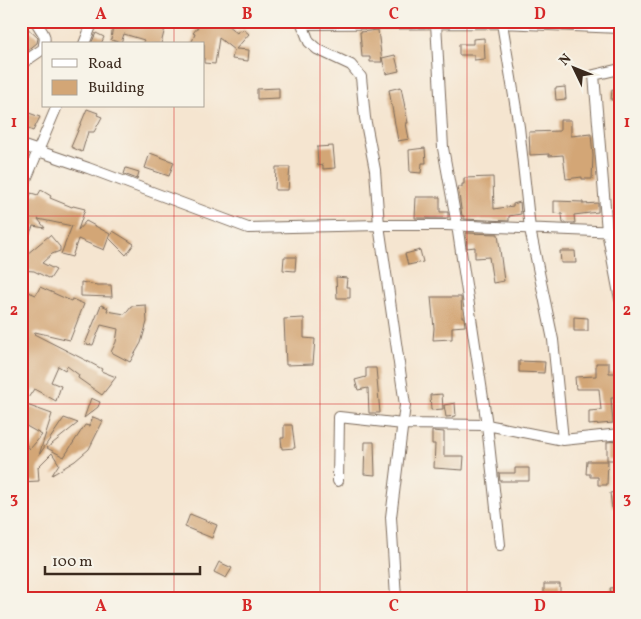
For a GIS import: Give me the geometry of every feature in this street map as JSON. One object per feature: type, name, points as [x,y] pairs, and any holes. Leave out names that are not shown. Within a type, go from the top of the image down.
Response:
[{"type":"street","points":[[36,21],[46,38],[45,42]]},
{"type":"street","points":[[85,42],[93,21]]},
{"type":"street","points":[[396,598],[391,517],[405,405],[379,225],[375,170],[365,118],[361,77],[351,65],[317,49],[309,42],[302,23],[502,23],[620,28]]},
{"type":"street","points":[[436,23],[443,148],[457,225],[486,425],[500,545]]},
{"type":"street","points":[[502,23],[519,127],[530,229],[553,340],[563,440]]},
{"type":"street","points":[[21,64],[42,50]]},
{"type":"street","points":[[620,69],[594,75],[607,232],[620,299]]},
{"type":"street","points":[[21,192],[56,108]]},
{"type":"street","points":[[21,146],[248,228],[457,225],[620,232]]},
{"type":"street","points":[[338,481],[339,417],[403,424],[486,425],[563,440],[620,434]]},
{"type":"building","points":[[131,21],[157,26],[159,21],[166,24],[162,42],[143,42],[144,40],[124,34],[121,42],[111,40],[113,24],[129,26]]},
{"type":"building","points":[[203,21],[222,21],[237,33],[243,29],[249,34],[236,49],[249,50],[248,61],[232,59],[234,50],[219,38],[215,64],[205,63],[205,42],[192,42],[195,34],[193,33]]},
{"type":"building","points":[[21,22],[38,38],[37,43],[27,51],[21,46]]},
{"type":"building","points":[[378,30],[382,62],[370,62],[370,57],[362,57],[360,32]]},
{"type":"building","points":[[96,33],[104,37],[102,42],[92,42]]},
{"type":"building","points":[[484,38],[485,59],[474,60],[474,55],[459,55],[459,44],[473,44],[473,39]]},
{"type":"building","points":[[395,55],[399,71],[386,74],[382,58]]},
{"type":"building","points":[[401,87],[409,139],[398,141],[389,90]]},
{"type":"building","points":[[565,87],[566,99],[556,100],[555,88]]},
{"type":"building","points":[[279,88],[279,98],[257,99],[257,89]]},
{"type":"building","points":[[612,90],[620,91],[620,100],[611,100]]},
{"type":"building","points":[[87,109],[98,113],[97,115],[102,117],[94,132],[88,132],[82,152],[71,147]]},
{"type":"building","points":[[29,113],[40,117],[33,131],[24,127]]},
{"type":"building","points":[[560,120],[571,120],[571,136],[591,134],[593,156],[592,179],[582,179],[582,177],[566,179],[563,155],[530,155],[529,132],[560,131]]},
{"type":"building","points":[[333,146],[335,168],[323,169],[323,165],[318,166],[317,147]]},
{"type":"building","points":[[425,148],[426,163],[422,163],[421,173],[410,172],[409,150]]},
{"type":"building","points":[[150,153],[174,162],[169,176],[145,168]]},
{"type":"building","points":[[276,167],[290,167],[288,190],[275,190]]},
{"type":"building","points":[[126,168],[139,172],[137,179],[124,174]]},
{"type":"building","points":[[493,177],[494,209],[513,206],[513,204],[520,202],[521,214],[509,216],[509,221],[464,219],[458,187],[462,187],[462,184],[464,184],[464,178]]},
{"type":"building","points":[[41,190],[51,196],[50,198],[72,207],[85,209],[78,230],[86,221],[110,234],[104,250],[78,239],[72,257],[61,254],[72,226],[38,219],[45,228],[33,226],[21,255],[21,223],[31,193],[38,195]]},
{"type":"building","points":[[416,197],[440,197],[440,212],[448,212],[448,218],[415,218]]},
{"type":"building","points":[[554,201],[583,202],[583,204],[598,203],[598,212],[574,215],[575,223],[563,223],[562,214],[554,213]]},
{"type":"building","points":[[113,231],[134,244],[126,255],[109,238]]},
{"type":"building","points":[[466,233],[498,234],[504,281],[493,283],[489,257],[475,258],[475,247],[467,248]]},
{"type":"building","points":[[50,235],[60,247],[60,251],[52,254],[42,263],[56,270],[50,279],[34,271],[21,270],[21,259]]},
{"type":"building","points":[[420,250],[423,262],[408,265],[405,254]]},
{"type":"building","points":[[560,251],[575,251],[576,263],[561,263]]},
{"type":"building","points":[[284,257],[296,257],[295,271],[283,270]]},
{"type":"building","points":[[336,277],[347,278],[346,287],[350,287],[350,298],[337,298]]},
{"type":"building","points":[[81,282],[111,285],[112,297],[81,296]]},
{"type":"building","points":[[40,287],[71,301],[72,299],[84,304],[70,340],[35,332],[34,334],[102,369],[101,371],[116,377],[102,395],[78,378],[79,375],[67,366],[65,370],[58,366],[51,382],[61,386],[56,401],[34,389],[24,404],[52,414],[39,455],[64,418],[78,423],[47,448],[64,457],[85,425],[89,426],[93,417],[103,421],[89,449],[75,461],[52,475],[59,464],[52,453],[38,467],[39,481],[21,482],[24,442],[30,449],[42,435],[21,423],[21,357],[23,357],[27,338],[21,335],[26,323],[21,321],[21,289],[36,295]]},
{"type":"building","points":[[431,297],[461,297],[462,317],[464,317],[465,326],[452,327],[452,339],[433,340],[434,328]]},
{"type":"building","points":[[101,305],[108,308],[107,311],[125,314],[131,306],[146,305],[147,322],[141,343],[130,362],[111,352],[116,342],[118,329],[101,325],[93,345],[85,344]]},
{"type":"building","points":[[574,317],[588,318],[588,331],[574,331]]},
{"type":"building","points":[[304,318],[304,338],[315,339],[313,364],[286,365],[284,319]]},
{"type":"building","points":[[519,361],[545,362],[544,373],[519,372]]},
{"type":"building","points":[[596,363],[609,363],[609,373],[618,373],[620,398],[611,398],[613,423],[589,425],[589,411],[601,410],[599,389],[576,389],[575,377],[596,376]]},
{"type":"building","points":[[366,368],[376,368],[380,413],[369,413],[368,388],[358,390],[355,380],[366,377]]},
{"type":"building","points":[[442,394],[443,409],[431,410],[430,395]]},
{"type":"building","points":[[91,398],[100,402],[98,407],[84,418]]},
{"type":"building","points":[[455,403],[456,416],[446,417],[444,405]]},
{"type":"building","points":[[284,425],[292,425],[295,448],[282,449],[281,438],[284,438]]},
{"type":"building","points":[[432,431],[444,432],[444,456],[464,456],[463,470],[434,468],[435,444],[432,444]]},
{"type":"building","points":[[619,441],[620,460],[607,460],[607,442]]},
{"type":"building","points":[[365,442],[374,442],[375,475],[364,474]]},
{"type":"building","points":[[587,461],[608,461],[607,485],[598,485],[598,477],[590,477],[590,474],[586,474]]},
{"type":"building","points":[[515,468],[529,468],[529,481],[500,481],[499,473],[515,473]]},
{"type":"building","points":[[620,491],[620,507],[612,508],[610,493]]},
{"type":"building","points":[[190,514],[217,525],[212,538],[185,527]]},
{"type":"building","points":[[219,562],[232,568],[226,578],[214,572]]},
{"type":"building","points":[[544,584],[560,584],[560,598],[544,598]]},
{"type":"building","points":[[620,587],[620,598],[612,598],[610,588]]}]
